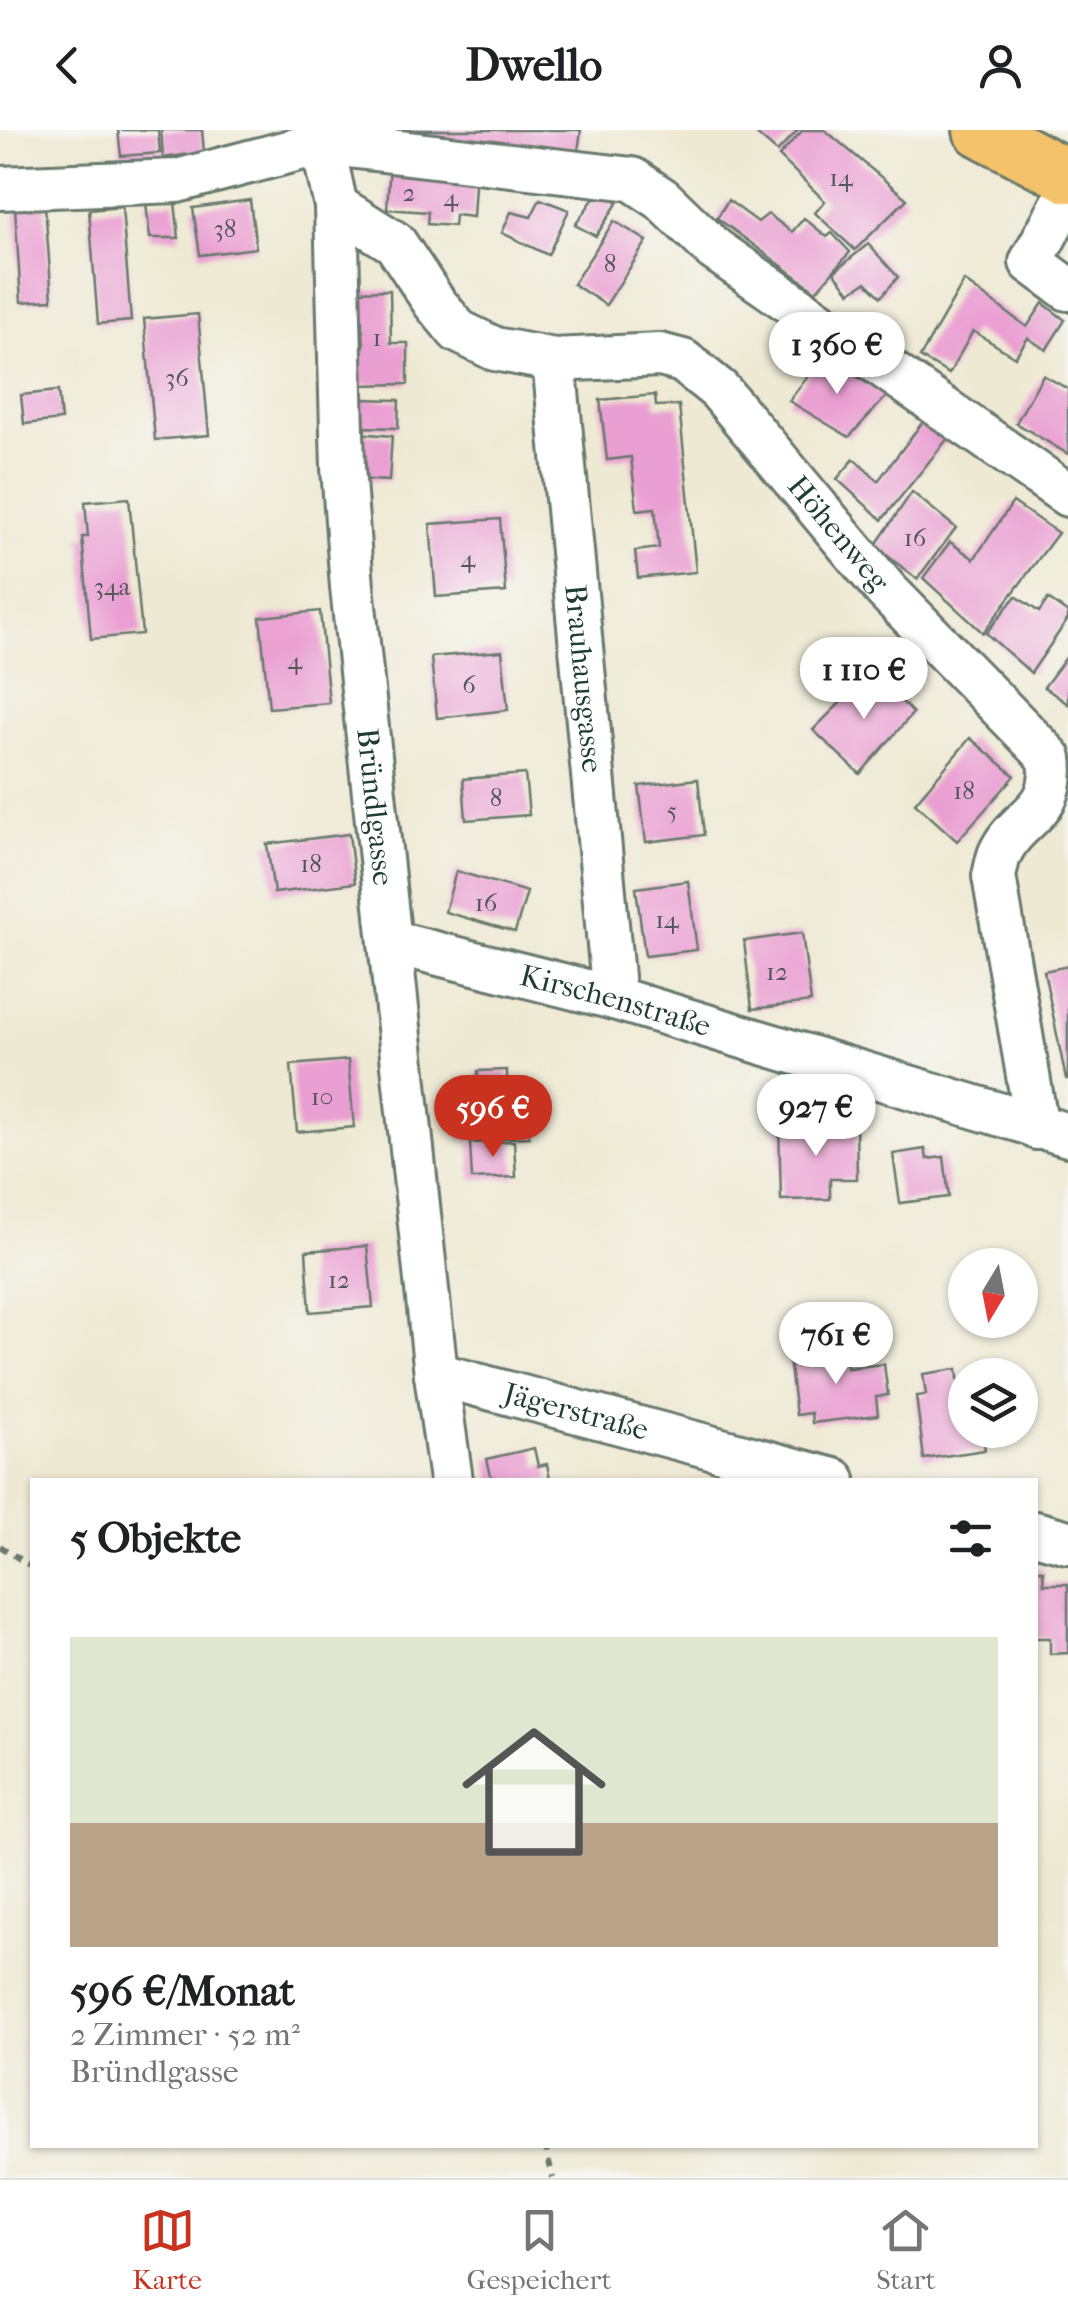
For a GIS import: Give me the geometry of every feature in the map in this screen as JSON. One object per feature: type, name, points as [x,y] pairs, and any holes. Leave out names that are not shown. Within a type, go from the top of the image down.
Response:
[{"type":"main road","points":[[980,130],[1068,176]]},
{"type":"street","points":[[0,188],[178,180],[322,136],[632,179],[662,199],[714,249],[1068,496]]},
{"type":"street","name":"Bründlgasse","points":[[322,136],[336,206],[343,468],[365,725],[436,1374],[452,1478]]},
{"type":"street","points":[[1068,194],[1030,262],[1068,288]]},
{"type":"street","name":"Höhenweg","points":[[336,206],[395,242],[434,302],[458,330],[494,349],[554,360],[660,354],[683,362],[719,390],[886,590],[1050,758],[1050,792],[1033,816],[1010,837],[999,855],[994,876],[1053,1132]]},
{"type":"street","name":"Brauhausgasse","points":[[554,360],[614,998]]},
{"type":"street","name":"Kirschenstraße","points":[[391,942],[614,998],[1053,1132]]},
{"type":"street","name":"Jägerstraße","points":[[436,1374],[826,1478]]},
{"type":"street","points":[[1038,1534],[1068,1542]]},
{"type":"path","points":[[0,1546],[30,1566]]},
{"type":"path","points":[[546,2148],[553,2178]]},
{"type":"building","points":[[118,130],[158,130],[160,153],[121,156]]},
{"type":"building","points":[[161,130],[202,130],[204,152],[163,158]]},
{"type":"building","points":[[356,130],[581,130],[577,159]]},
{"type":"building","points":[[752,130],[798,130],[777,152]]},
{"type":"building","points":[[803,130],[825,130],[907,199],[855,250],[815,213],[825,201],[779,156]]},
{"type":"building","points":[[390,164],[476,169],[473,217],[455,215],[454,226],[427,224],[428,212],[387,209]]},
{"type":"building","points":[[601,188],[618,202],[596,236],[575,225]]},
{"type":"building","points":[[540,199],[569,210],[548,255],[502,233],[511,212],[531,217]]},
{"type":"building","points":[[250,200],[256,248],[200,255],[193,208]]},
{"type":"building","points":[[728,200],[758,222],[768,214],[792,232],[804,218],[827,237],[832,233],[850,252],[816,291],[717,218]]},
{"type":"building","points":[[175,202],[179,238],[150,238],[146,203]]},
{"type":"building","points":[[45,205],[52,300],[21,302],[15,207]]},
{"type":"building","points":[[122,207],[131,321],[98,324],[89,210]]},
{"type":"building","points":[[614,221],[647,241],[606,305],[573,284]]},
{"type":"building","points":[[868,244],[898,277],[881,297],[866,282],[850,292],[834,272]]},
{"type":"building","points":[[964,281],[1027,327],[1043,303],[1065,320],[1046,350],[1028,338],[1015,357],[973,331],[949,374],[920,357]]},
{"type":"building","points":[[390,290],[391,343],[408,343],[408,384],[358,385],[358,346],[364,346],[363,331],[354,331],[353,291]]},
{"type":"building","points":[[198,314],[209,435],[155,440],[144,319]]},
{"type":"building","points":[[824,355],[887,396],[849,437],[789,401]]},
{"type":"building","points":[[1043,375],[1068,389],[1068,454],[1016,423]]},
{"type":"building","points":[[58,391],[61,420],[24,424],[21,395]]},
{"type":"building","points":[[655,395],[656,406],[679,405],[696,572],[638,578],[635,551],[659,548],[655,508],[637,510],[631,457],[607,460],[600,400]]},
{"type":"building","points":[[358,399],[399,400],[398,428],[357,427]]},
{"type":"building","points":[[925,419],[949,437],[882,520],[837,479],[854,459],[878,481]]},
{"type":"building","points":[[357,433],[392,436],[389,481],[355,479]]},
{"type":"building","points":[[912,492],[956,528],[917,579],[875,546]]},
{"type":"building","points":[[129,498],[142,634],[91,639],[82,537],[88,537],[85,502]]},
{"type":"building","points":[[1013,502],[1058,533],[983,633],[923,578],[950,542],[974,559]]},
{"type":"building","points":[[500,519],[506,592],[436,597],[430,524]]},
{"type":"building","points":[[1016,596],[1039,612],[1048,599],[1068,613],[1068,619],[1031,673],[986,633]]},
{"type":"building","points":[[320,611],[329,703],[269,708],[260,617]]},
{"type":"building","points":[[502,651],[508,710],[437,718],[431,657]]},
{"type":"building","points":[[1068,655],[1068,704],[1044,687]]},
{"type":"building","points":[[872,671],[913,713],[860,774],[813,730]]},
{"type":"building","points":[[970,738],[1015,776],[957,841],[915,803]]},
{"type":"building","points":[[525,774],[529,815],[466,820],[463,779]]},
{"type":"building","points":[[698,779],[704,835],[646,842],[639,786]]},
{"type":"building","points":[[349,834],[355,883],[274,893],[267,844]]},
{"type":"building","points":[[456,871],[527,892],[515,932],[445,912]]},
{"type":"building","points":[[688,881],[697,950],[645,956],[636,888]]},
{"type":"building","points":[[802,933],[811,1002],[752,1009],[744,941]]},
{"type":"building","points":[[1068,966],[1068,1079],[1066,1079],[1044,971]]},
{"type":"building","points":[[348,1060],[354,1127],[297,1132],[291,1065]]},
{"type":"building","points":[[507,1070],[507,1080],[527,1079],[529,1137],[462,1140],[459,1080],[478,1079],[478,1071]]},
{"type":"building","points":[[856,1123],[857,1179],[830,1179],[830,1199],[781,1200],[779,1125]]},
{"type":"building","points":[[514,1141],[516,1177],[472,1179],[470,1143]]},
{"type":"building","points":[[925,1149],[927,1159],[944,1157],[949,1197],[900,1203],[893,1154]]},
{"type":"building","points":[[367,1246],[373,1307],[310,1312],[306,1251]]},
{"type":"building","points":[[845,1351],[847,1368],[884,1364],[888,1395],[876,1397],[878,1415],[812,1423],[811,1413],[796,1415],[789,1358]]},
{"type":"building","points":[[948,1370],[948,1448],[985,1450],[924,1459],[916,1396],[926,1395],[923,1374]]},
{"type":"building","points":[[534,1448],[538,1466],[547,1464],[550,1478],[492,1478],[487,1459]]},
{"type":"building","points":[[1038,1570],[1043,1570],[1044,1584],[1068,1584],[1068,1653],[1050,1654],[1050,1638],[1038,1638]]}]
